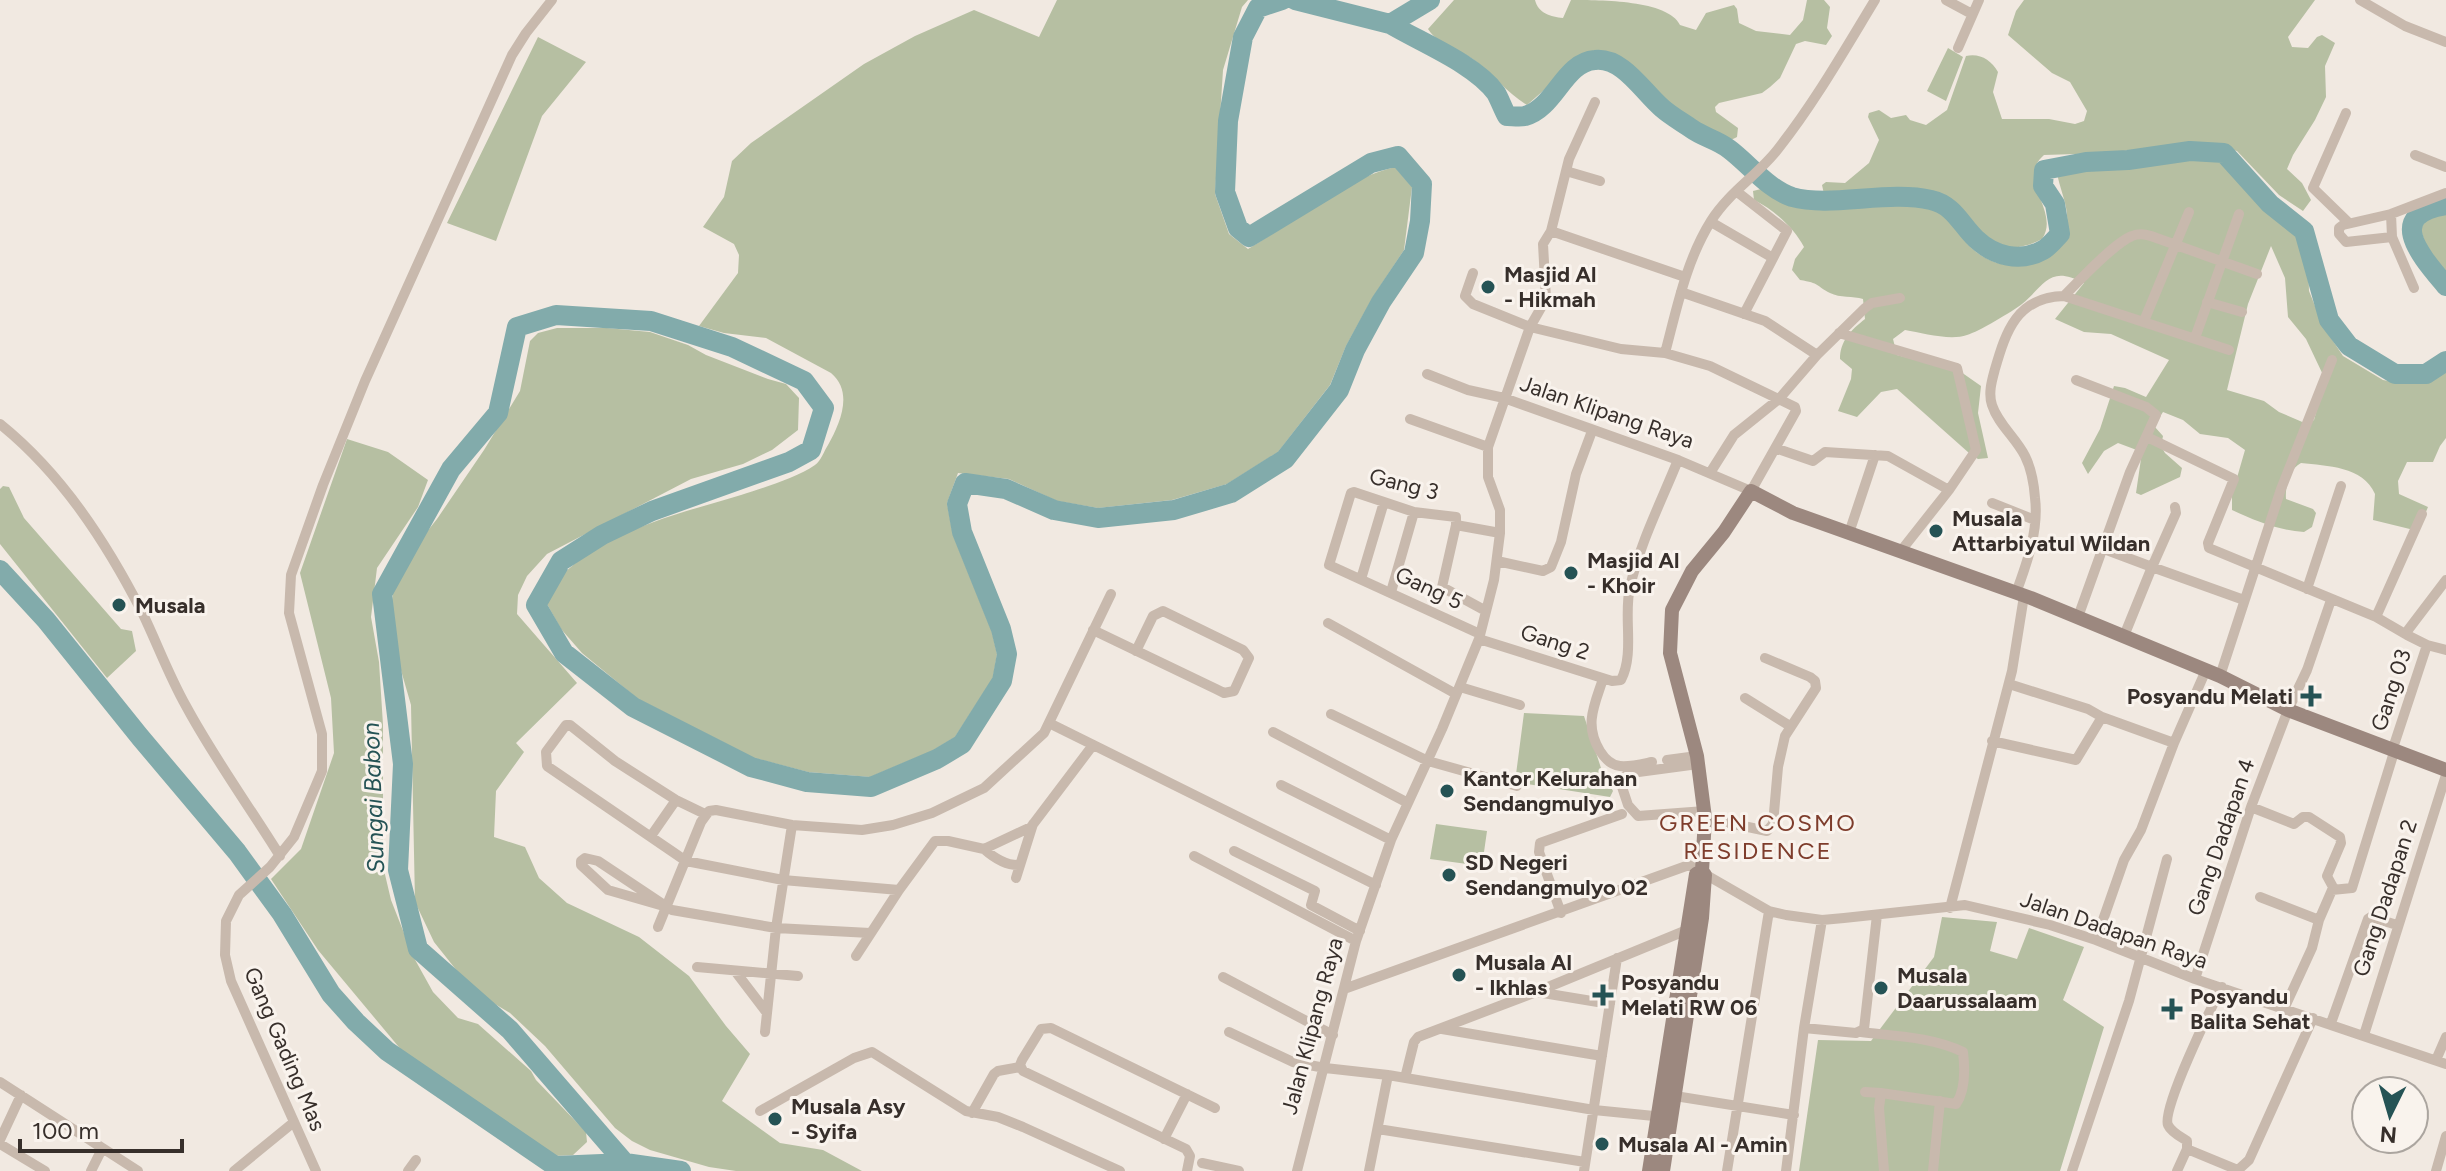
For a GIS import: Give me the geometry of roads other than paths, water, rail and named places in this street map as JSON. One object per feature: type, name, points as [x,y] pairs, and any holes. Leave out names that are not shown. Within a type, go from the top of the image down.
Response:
[{"type":"main road","name":"Jalan Klipang Raya","points":[[1751,491],[1793,513],[2078,617],[2213,673],[2288,710],[2394,748],[2446,772]]},
{"type":"main road","points":[[1649,1171],[1664,1117],[1705,875],[1702,871],[1705,814],[1698,760],[1672,664],[1672,610],[1692,571],[1724,532],[1751,491]]},
{"type":"main road","points":[[1663,1171],[1664,1117],[1675,1096],[1689,960],[1687,930],[1696,874],[1702,871]]},
{"type":"street","points":[[0,424],[45,466],[77,503],[141,610],[184,703],[208,746],[280,856],[294,837],[314,794],[324,753],[314,702],[289,613],[291,575],[365,381],[512,55],[552,0]]},
{"type":"street","points":[[1665,353],[1685,277],[1711,222],[1725,201],[1765,164],[1817,96],[1875,0]]},
{"type":"street","points":[[1946,0],[1972,14]]},
{"type":"street","points":[[1958,48],[1979,0]]},
{"type":"street","points":[[2360,0],[2405,26],[2446,42]]},
{"type":"street","points":[[1427,374],[1468,390],[1504,398],[1530,327],[1546,299],[1542,251],[1551,231],[1566,171],[1595,102]]},
{"type":"street","points":[[2346,113],[2313,188],[2349,223]]},
{"type":"street","points":[[2415,155],[2446,167]]},
{"type":"street","points":[[1566,171],[1600,181]]},
{"type":"street","points":[[1736,191],[1786,229],[1744,314]]},
{"type":"street","points":[[2392,237],[2346,242],[2339,234],[2339,228],[2391,214],[2446,193]]},
{"type":"street","points":[[2144,321],[2189,212]]},
{"type":"street","points":[[2195,338],[2239,214]]},
{"type":"street","points":[[2391,214],[2392,237],[2414,288]]},
{"type":"street","points":[[1711,222],[1773,258]]},
{"type":"street","points":[[1551,231],[1685,277]]},
{"type":"street","points":[[2064,296],[2132,235],[2145,234],[2257,274]]},
{"type":"street","points":[[1473,273],[1465,293],[1468,302],[1530,327],[1621,349],[1665,353],[1710,366],[1795,407],[1796,411],[1751,491]]},
{"type":"street","points":[[1681,292],[1765,321],[1817,355]]},
{"type":"street","points":[[1950,908],[2009,684],[2018,639],[2020,594],[2035,520],[2035,497],[2025,455],[1993,409],[1990,391],[2010,323],[2017,315],[2041,301],[2064,296],[2229,350]]},
{"type":"street","points":[[1710,473],[1734,435],[1779,399],[1839,333],[1872,303],[1900,298]]},
{"type":"street","points":[[2207,302],[2242,312]]},
{"type":"street","points":[[1839,333],[1957,368],[1976,450],[1900,552]]},
{"type":"street","points":[[2096,940],[2124,860],[2141,830],[2174,743],[2213,673],[2244,600],[2281,489],[2332,360]]},
{"type":"street","points":[[2076,380],[2154,411],[2156,417],[2130,472],[2078,617]]},
{"type":"street","name":"Jalan Klipang Raya","points":[[1297,1171],[1358,936],[1391,840],[1480,636],[1500,533],[1500,510],[1488,477],[1488,447],[1504,398],[1678,460],[1751,491]]},
{"type":"street","points":[[1410,419],[1488,447]]},
{"type":"street","points":[[1497,561],[1543,571],[1551,567],[1561,542],[1576,474],[1592,431]]},
{"type":"street","points":[[2147,437],[2234,479],[2207,545],[2376,617],[2427,645],[2446,650]]},
{"type":"street","points":[[1775,448],[1813,461],[1825,452],[1888,456],[1949,490]]},
{"type":"street","points":[[1849,533],[1875,455]]},
{"type":"street","name":"Gang 2","points":[[1480,636],[1603,679],[1619,681],[1625,666],[1629,592],[1634,570],[1678,460]]},
{"type":"street","points":[[2307,589],[2341,486]]},
{"type":"street","name":"Gang 3","points":[[1361,579],[1329,565],[1352,493],[1414,512],[1456,517],[1456,525],[1500,533]]},
{"type":"street","points":[[1361,579],[1384,502]]},
{"type":"street","points":[[1992,503],[2035,520]]},
{"type":"street","points":[[2124,636],[2176,513],[2175,507]]},
{"type":"street","points":[[1391,592],[1414,512]]},
{"type":"street","points":[[2376,617],[2422,514]]},
{"type":"street","points":[[1456,525],[1442,587],[1486,611]]},
{"type":"street","points":[[2104,549],[2244,600]]},
{"type":"street","name":"Gang 5","points":[[1361,579],[1480,636]]},
{"type":"street","points":[[2407,635],[2446,580]]},
{"type":"street","points":[[899,890],[783,880],[686,861],[547,766],[546,752],[566,725],[570,725],[602,752],[676,800],[705,814],[716,810],[792,825],[862,830],[893,825],[932,813],[984,788],[1036,741],[1049,723],[1111,594]]},
{"type":"street","name":"Gang Dadapan 4","points":[[2195,979],[2251,807],[2288,710],[2307,670],[2331,600]]},
{"type":"street","points":[[1093,630],[1136,651],[1227,694],[1234,691],[1249,658],[1243,650],[1163,611],[1153,616],[1136,651]]},
{"type":"street","points":[[1328,623],[1458,690],[1520,705]]},
{"type":"street","name":"Gang 03","points":[[2334,889],[2352,888],[2427,645]]},
{"type":"street","points":[[1698,760],[1625,776],[1621,784],[1628,805],[1638,816],[1705,814],[1767,831],[1771,829],[1778,767],[1790,726],[1816,688],[1815,681],[1810,677],[1765,658]]},
{"type":"street","points":[[1603,679],[1593,709],[1590,731],[1607,760],[1621,766],[1698,760]]},
{"type":"street","points":[[2009,684],[2088,709],[2174,743]]},
{"type":"street","points":[[1745,698],[1790,726]]},
{"type":"street","points":[[1331,714],[1428,761],[1517,786]]},
{"type":"street","points":[[1992,741],[2076,760],[2102,717]]},
{"type":"street","points":[[1049,723],[1376,885]]},
{"type":"street","points":[[1273,732],[1408,803]]},
{"type":"street","points":[[1016,878],[1033,824],[1093,745]]},
{"type":"street","name":"Gang Dadapan 2","points":[[2364,1035],[2446,772]]},
{"type":"street","points":[[1281,785],[1391,840]]},
{"type":"street","points":[[651,836],[676,800]]},
{"type":"street","points":[[2251,807],[2294,824],[2303,817],[2309,817],[2340,837],[2341,843],[2327,876],[2334,889],[2284,1009]]},
{"type":"street","points":[[658,927],[705,814]]},
{"type":"street","points":[[1561,913],[1539,852],[1540,843],[1622,814]]},
{"type":"street","points":[[984,849],[1033,824]]},
{"type":"street","points":[[765,1032],[776,928],[792,825]]},
{"type":"street","points":[[856,956],[935,841],[984,849],[991,856],[1020,865]]},
{"type":"street","points":[[1234,851],[1315,891],[1311,905],[1358,936]]},
{"type":"street","name":"Gang Gading Mas","points":[[280,856],[239,895],[226,921],[227,964],[231,981],[316,1171]]},
{"type":"street","points":[[1194,856],[1358,936]]},
{"type":"street","points":[[667,907],[608,890],[581,865],[581,861],[585,858],[598,861],[672,910],[776,928],[870,933]]},
{"type":"street","points":[[2072,1171],[2129,1001],[2167,859]]},
{"type":"street","points":[[1344,989],[1689,865],[1702,871],[1769,911],[1727,1171]]},
{"type":"street","points":[[2260,897],[2319,920]]},
{"type":"street","name":"Jalan Dadapan Raya","points":[[1769,911],[1822,920],[1965,905],[1978,907],[2096,940],[2195,979],[2441,1062]]},
{"type":"street","points":[[1861,1032],[1865,1027],[1877,915]]},
{"type":"street","points":[[2331,1023],[2368,919],[2397,925]]},
{"type":"street","points":[[1786,1171],[1804,1028],[1822,920]]},
{"type":"street","points":[[1405,1078],[1415,1040],[1687,930]]},
{"type":"street","points":[[1378,1129],[1584,1167],[1617,958]]},
{"type":"street","points":[[697,967],[798,976]]},
{"type":"street","points":[[735,971],[767,1013]]},
{"type":"street","points":[[1223,977],[1333,1035]]},
{"type":"street","points":[[2177,1171],[2187,1149],[2187,1141],[2170,1128],[2168,1117],[2190,1054],[2222,987]]},
{"type":"street","points":[[1536,992],[1610,1004]]},
{"type":"street","points":[[2187,1149],[2238,1170],[2243,1168],[2313,1018]]},
{"type":"street","points":[[1020,1067],[1041,1029],[1051,1028],[1215,1108]]},
{"type":"street","points":[[1440,1028],[1602,1056]]},
{"type":"street","points":[[1804,1028],[1927,1041],[1963,1052],[1964,1077],[1960,1099],[1956,1104],[1865,1092]]},
{"type":"street","points":[[1229,1032],[1293,1062],[1594,1110],[1664,1117]]},
{"type":"street","points":[[2441,1062],[2446,1037]]},
{"type":"street","points":[[760,1111],[854,1058],[872,1052],[954,1105],[972,1113],[998,1117],[1120,1171]]},
{"type":"street","points":[[972,1113],[994,1074],[1020,1067]]},
{"type":"street","points":[[1020,1067],[1188,1151],[1190,1160],[1187,1171]]},
{"type":"street","points":[[1369,1171],[1388,1075]]},
{"type":"street","points":[[0,1082],[138,1171]]},
{"type":"street","points":[[1881,1093],[1879,1108],[1884,1171]]},
{"type":"street","points":[[1164,1139],[1187,1094]]},
{"type":"street","points":[[21,1095],[0,1142],[45,1171]]},
{"type":"street","points":[[1675,1096],[1794,1115]]},
{"type":"street","points":[[1933,1171],[1940,1101]]},
{"type":"street","points":[[234,1171],[294,1122]]},
{"type":"street","points":[[2436,1171],[2446,1136]]},
{"type":"street","points":[[91,1171],[102,1149]]},
{"type":"street","points":[[408,1171],[416,1160]]},
{"type":"street","points":[[1202,1163],[1239,1171]]},
{"type":"waterway","name":"Sungai Babon","points":[[681,1171],[625,1163],[510,1030],[418,949],[398,870],[403,764],[382,594],[451,469],[498,413],[517,327],[556,315],[651,321],[732,347],[804,381],[824,408],[811,450],[789,462],[652,511],[602,535],[561,561],[536,605],[564,653],[633,707],[751,767],[807,782],[871,787],[937,759],[962,744],[1002,681],[1007,654],[1001,629],[962,532],[957,504],[965,483],[1006,489],[1054,510],[1098,518],[1174,510],[1231,493],[1285,459],[1339,390],[1355,350],[1381,302],[1414,253],[1422,184],[1398,156],[1371,163],[1249,237],[1238,228],[1225,192],[1228,121],[1243,37],[1258,8],[1282,0]]},
{"type":"waterway","points":[[1295,0],[1390,24],[1430,0]]},
{"type":"waterway","points":[[1390,24],[1447,55],[1487,82],[1507,116],[1525,116],[1535,111],[1575,68],[1595,60],[1605,61],[1615,64],[1632,77],[1669,114],[1725,146],[1783,193],[1824,201],[1897,197],[1931,200],[1946,206],[1983,245],[2008,256],[2034,254],[2060,234],[2055,204],[2043,186],[2044,170],[2086,162],[2128,160],[2190,151],[2224,153],[2270,204],[2304,231],[2329,320],[2349,346],[2395,374],[2426,374],[2446,361]]},
{"type":"waterway","points":[[2446,205],[2427,210],[2416,218],[2412,227],[2419,250],[2446,286]]},
{"type":"waterway","points":[[0,570],[46,620],[237,852],[282,914],[331,994],[356,1022],[387,1051],[555,1166],[625,1163]]},
{"type":"place","name":"Masjid Al - Hikmah","points":[[1488,287]]},
{"type":"place","name":"Musala Attarbiyatul Wildan","points":[[1936,531]]},
{"type":"place","name":"Masjid Al - Khoir","points":[[1571,573]]},
{"type":"place","name":"Musala","points":[[119,605]]},
{"type":"place","name":"Posyandu Melati","points":[[2311,696]]},
{"type":"place","name":"Kantor Kelurahan Sendangmulyo","points":[[1447,791]]},
{"type":"place","name":"SD Negeri Sendangmulyo 02","points":[[1449,875]]},
{"type":"place","name":"Musala Al - Ikhlas","points":[[1459,975]]},
{"type":"place","name":"Musala Daarussalaam","points":[[1881,988]]},
{"type":"place","name":"Posyandu Melati RW 06","points":[[1603,995]]},
{"type":"place","name":"Posyandu Balita Sehat","points":[[2172,1009]]},
{"type":"place","name":"Musala Asy - Syifa","points":[[775,1119]]},
{"type":"place","name":"Musala Al - Amin","points":[[1602,1144]]},
{"type":"district","name":"GREEN COSMO RESIDENCE","points":[[1758,836]]}]
